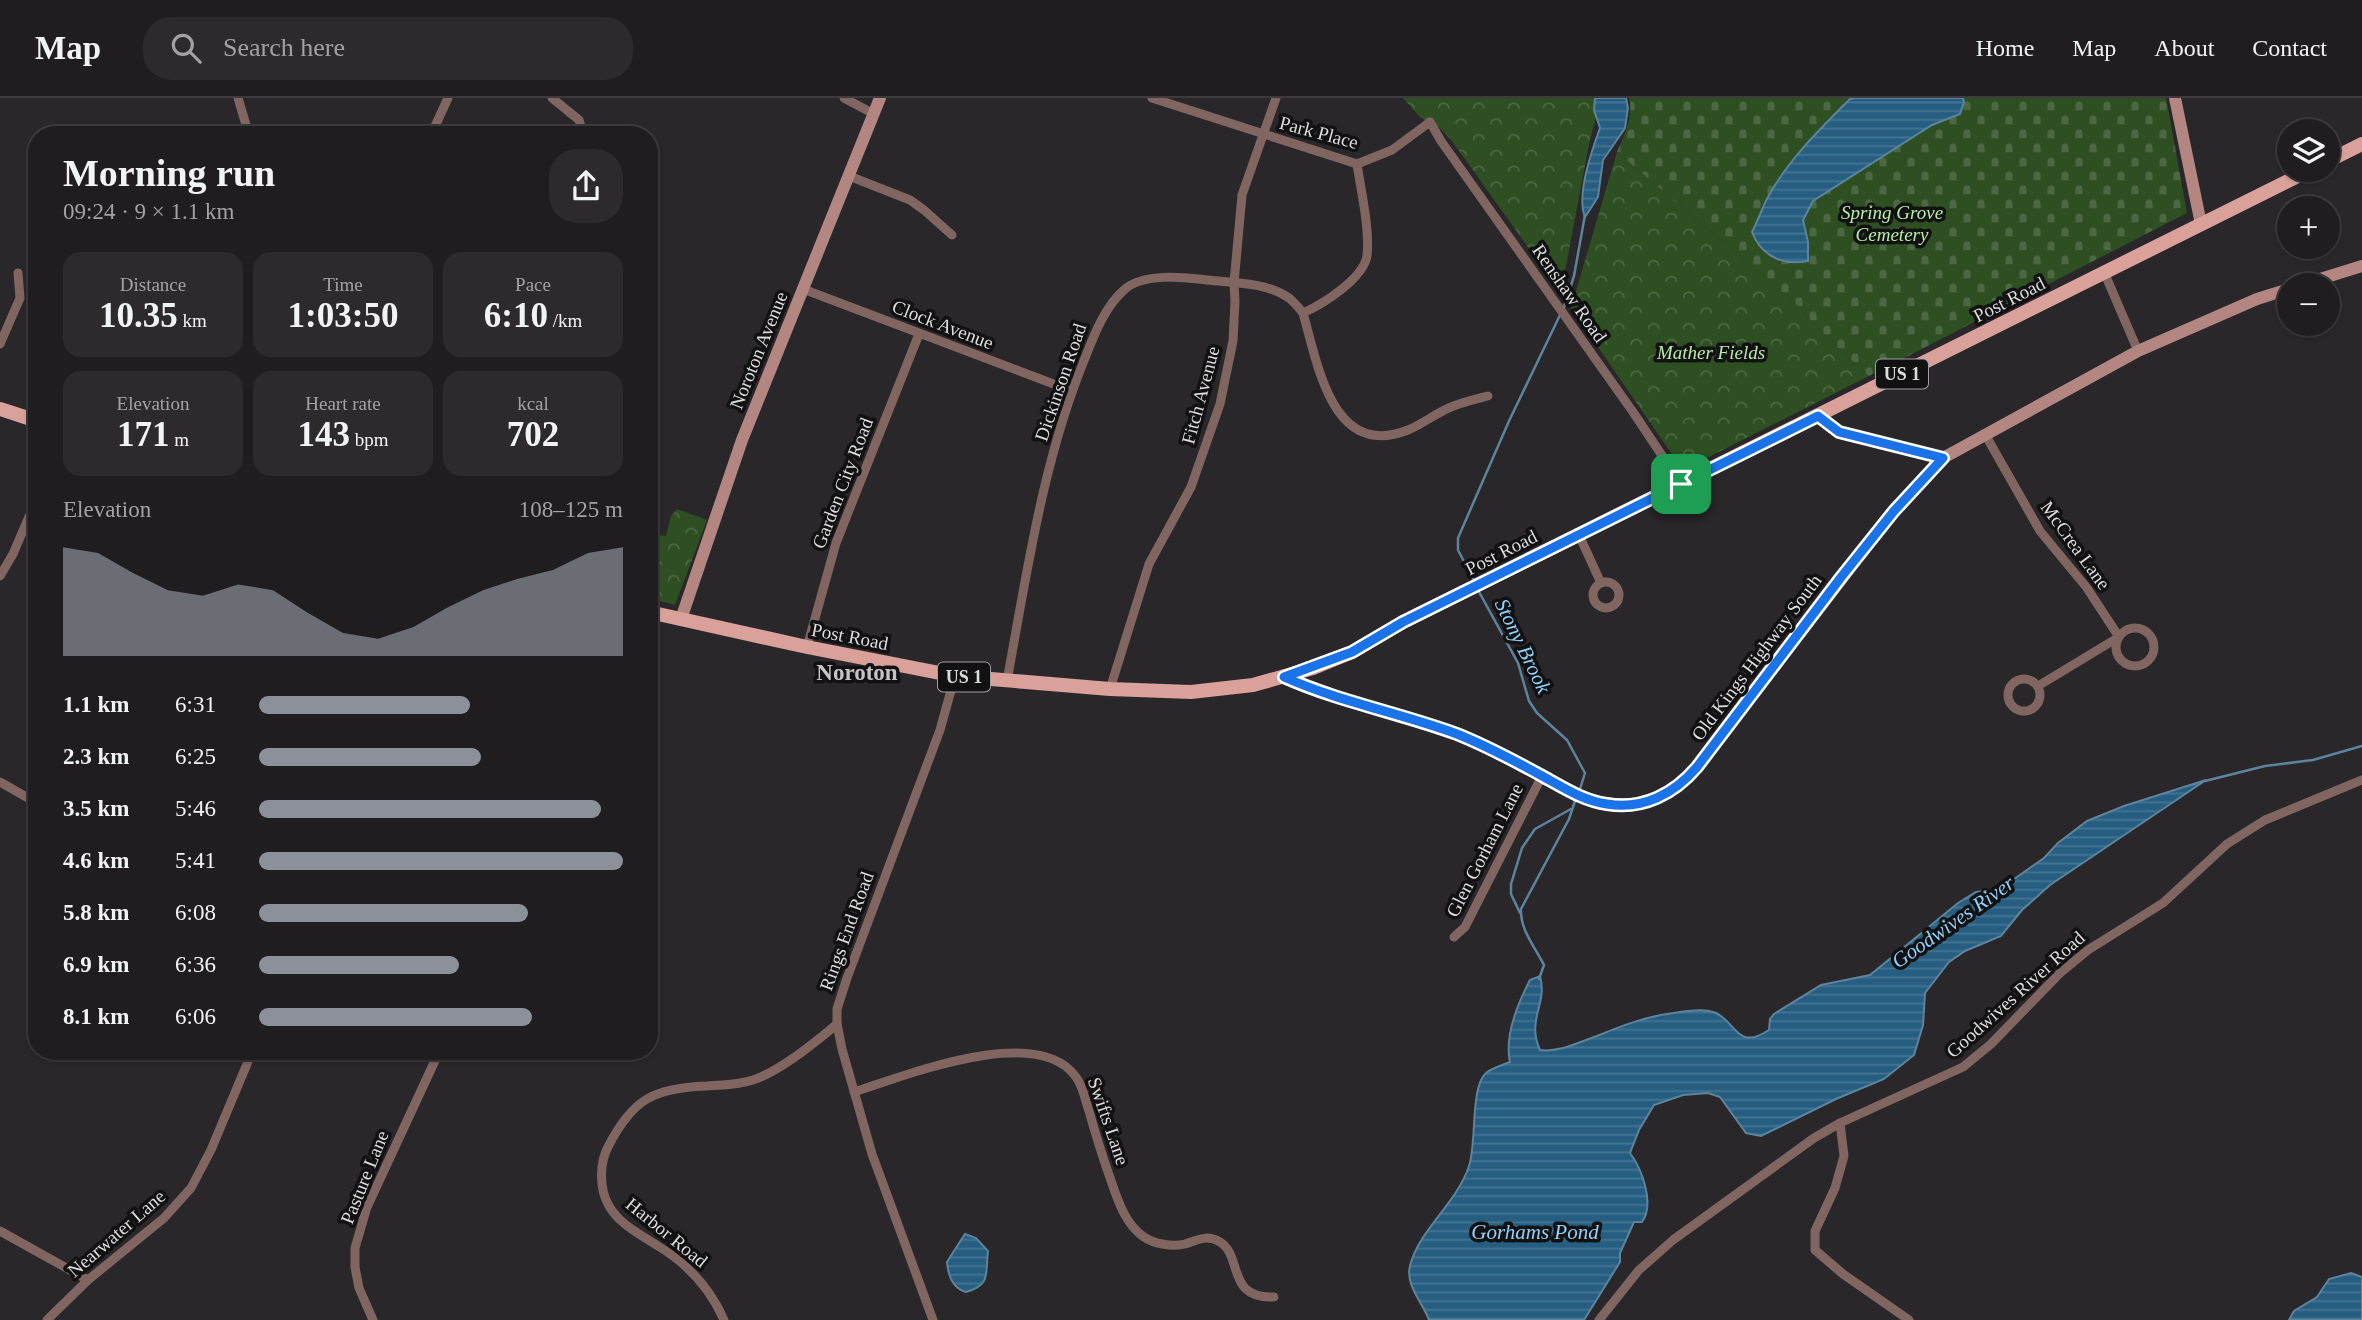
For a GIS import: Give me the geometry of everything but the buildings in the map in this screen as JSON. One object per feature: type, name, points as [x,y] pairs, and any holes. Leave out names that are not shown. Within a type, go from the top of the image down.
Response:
[{"type":"main road","points":[[2340,155],[2362,144]]},
{"type":"main road","name":"Post Road","points":[[658,614],[955,676],[1110,689],[1191,692],[1235,688],[1284,677],[1352,652],[1403,622],[2286,182]]},
{"type":"main road","points":[[0,409],[28,418]]},
{"type":"street","points":[[238,98],[246,126]]},
{"type":"street","points":[[435,126],[448,98]]},
{"type":"street","points":[[552,98],[579,120],[581,126]]},
{"type":"street","points":[[844,98],[874,114]]},
{"type":"street","name":"Noroton Avenue","points":[[681,620],[742,440],[880,98]]},
{"type":"street","name":"Park Place","points":[[1152,98],[1357,163],[1392,150],[1430,122]]},
{"type":"street","name":"Fitch Avenue","points":[[1110,689],[1149,564],[1191,487],[1220,404],[1233,341],[1234,283],[1242,195],[1276,98]]},
{"type":"street","points":[[2175,98],[2201,224]]},
{"type":"street","name":"Renshaw Road","points":[[1430,122],[1681,484]]},
{"type":"street","points":[[1357,163],[1367,258],[1357,275],[1322,304],[1303,313],[1324,388],[1343,419],[1364,433],[1386,436],[1409,429],[1452,406],[1488,396]]},
{"type":"street","points":[[849,176],[910,200],[952,235]]},
{"type":"street","points":[[2340,273],[2362,266]]},
{"type":"street","points":[[2104,272],[2138,351]]},
{"type":"street","points":[[0,344],[20,298],[18,273]]},
{"type":"street","name":"Dickinson Road","points":[[1007,681],[1039,512],[1057,440],[1072,391],[1100,321],[1125,288],[1150,279],[1180,277],[1234,283],[1270,289],[1288,298],[1303,313]]},
{"type":"street","name":"Clock Avenue","points":[[803,289],[1072,391]]},
{"type":"street","name":"Old Kings Highway South","points":[[1284,677],[1313,690],[1456,734],[1491,749],[1577,794],[1608,804],[1645,802],[1667,794],[1684,782],[1706,757],[1886,522],[1943,458],[2138,351],[2277,293]]},
{"type":"street","name":"Garden City Road","points":[[807,647],[836,543],[919,334]]},
{"type":"street","points":[[1818,416],[1839,432],[1943,458]]},
{"type":"street","name":"McCrea Lane","points":[[1986,436],[2040,531],[2087,588],[2119,638],[2117,652],[2120,658],[2127,665],[2139,666],[2151,657],[2154,643],[2145,631],[2131,629],[2119,638],[2038,686]]},
{"type":"street","points":[[0,576],[28,518]]},
{"type":"street","points":[[1579,535],[1601,583]]},
{"type":"street","name":"Rings End Road","points":[[933,1320],[872,1154],[837,1024],[840,996],[940,730],[955,676]]},
{"type":"street","name":"Glen Gorham Lane","points":[[1454,937],[1465,927],[1542,776]]},
{"type":"street","name":"Goodwives River Road","points":[[1599,1320],[1651,1258],[1797,1149],[1840,1123],[1963,1068],[1991,1044],[2060,973],[2088,950],[2163,903],[2227,845],[2265,820],[2362,780]]},
{"type":"street","points":[[0,782],[28,798]]},
{"type":"street","name":"Harbor Road","points":[[724,1320],[705,1286],[693,1272],[680,1260],[630,1229],[609,1206],[601,1171],[605,1152],[626,1115],[652,1096],[666,1090],[755,1080],[837,1024]]},
{"type":"street","name":"Swifts Lane","points":[[854,1092],[937,1067],[1000,1052],[1033,1053],[1056,1061],[1078,1079],[1124,1214],[1135,1228],[1144,1237],[1162,1243],[1180,1244],[1202,1237],[1214,1238],[1228,1249],[1237,1279],[1247,1289],[1255,1295],[1274,1297]]},
{"type":"street","name":"Nearwater Lane","points":[[47,1320],[88,1280],[177,1206],[191,1188],[211,1150],[249,1060]]},
{"type":"street","name":"Pasture Lane","points":[[373,1320],[359,1288],[355,1248],[367,1207],[435,1060]]},
{"type":"street","points":[[1840,1123],[1844,1156],[1835,1188],[1815,1231],[1815,1250],[1843,1274],[1909,1320]]},
{"type":"street","points":[[0,1231],[88,1280]]},
{"type":"green space","points":[[1403,98],[1601,98],[1589,144],[1561,293],[1452,141],[1440,128],[1420,117]]},
{"type":"green space","name":"Spring Grove Cemetery","points":[[1629,98],[2166,98],[2187,213],[1869,376],[1828,339],[1795,303],[1617,152],[1629,119]]},
{"type":"green space","name":"Mather Fields","points":[[1617,152],[1795,303],[1828,339],[1869,376],[1689,467],[1676,460],[1571,308]]},
{"type":"green space","points":[[677,509],[707,520],[675,605],[658,600],[658,541],[660,535],[666,536],[671,516]]},
{"type":"water","points":[[1595,98],[1626,98],[1628,108],[1625,128],[1603,160],[1598,197],[1585,217],[1582,197],[1584,185],[1600,128],[1594,110]]},
{"type":"water","points":[[1963,98],[1964,102],[1960,114],[1932,125],[1813,201],[1803,220],[1808,242],[1808,261],[1790,262],[1774,257],[1761,247],[1752,232],[1766,201],[1785,170],[1806,145],[1850,99]]},
{"type":"water","name":"Gorhams Pond","points":[[2206,780],[2050,885],[2022,910],[2001,936],[1965,951],[1949,962],[1925,993],[1923,1025],[1914,1055],[1884,1079],[1761,1136],[1746,1133],[1720,1097],[1708,1093],[1683,1095],[1654,1105],[1639,1130],[1630,1153],[1639,1168],[1645,1187],[1646,1215],[1642,1222],[1634,1222],[1620,1253],[1620,1262],[1584,1320],[1429,1320],[1412,1287],[1410,1266],[1421,1241],[1456,1192],[1469,1166],[1481,1080],[1488,1071],[1510,1062],[1511,1030],[1530,980],[1540,976],[1542,986],[1535,1029],[1540,1050],[1568,1046],[1644,1019],[1695,1010],[1716,1013],[1744,1036],[1758,1036],[1769,1030],[1770,1019],[1774,1014],[1821,985],[1870,975],[1958,903],[1976,892],[1994,890],[2010,882],[2044,858],[2058,843],[2087,821],[2124,806]]},
{"type":"water","points":[[965,1234],[976,1238],[988,1251],[984,1281],[980,1286],[966,1292],[952,1280],[947,1262]]},
{"type":"water","points":[[2351,1273],[2362,1277],[2362,1320],[2289,1320],[2294,1311],[2317,1297],[2329,1279]]},
{"type":"waterway","name":"Stony Brook","points":[[1564,307],[1574,276],[1585,215]]},
{"type":"waterway","name":"Stony Brook","points":[[1474,581],[1458,550],[1458,538],[1509,421],[1561,313]]},
{"type":"waterway","name":"Stony Brook","points":[[1478,590],[1518,663],[1529,701],[1537,713],[1567,740],[1585,773],[1580,789]]},
{"type":"waterway","name":"Goodwives River","points":[[2205,781],[2265,766],[2313,760],[2362,746]]},
{"type":"waterway","name":"Stony Brook","points":[[1539,979],[1544,965],[1525,931],[1521,909],[1569,819],[1576,798]]},
{"type":"waterway","points":[[1520,913],[1511,894],[1511,884],[1522,848],[1535,829],[1571,809]]},
{"type":"district","name":"Noroton","points":[[857,672]]},
{"type":"route","points":[[1818,416],[1839,432],[1943,458],[1894,511],[1842,576],[1697,767],[1684,782],[1657,799],[1618,805],[1594,801],[1456,734],[1313,690],[1284,677],[1352,652],[1403,622],[1681,484],[1818,416]]}]
